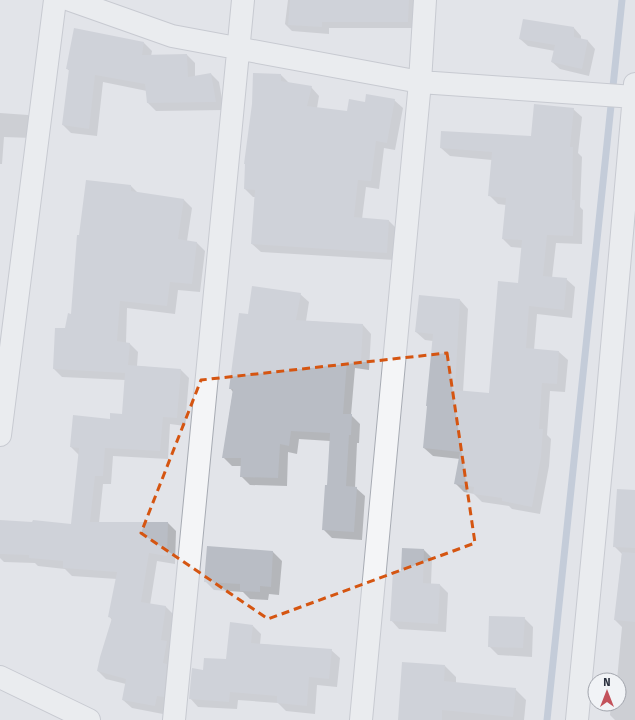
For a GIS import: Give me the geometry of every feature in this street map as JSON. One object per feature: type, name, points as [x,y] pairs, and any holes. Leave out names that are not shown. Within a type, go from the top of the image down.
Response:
[{"type":"street","points":[[0,435],[55,0]]},
{"type":"street","points":[[70,0],[172,36],[420,82],[624,94],[605,427],[576,720]]},
{"type":"street","points":[[174,720],[243,0]]},
{"type":"street","points":[[361,720],[420,82],[425,0]]},
{"type":"street","points":[[0,677],[89,720]]},
{"type":"highlighted area","points":[[447,353],[475,543],[268,619],[141,533],[201,380]]},
{"type":"building","points":[[290,0],[409,0],[408,22],[322,22],[322,27],[288,25]]},
{"type":"building","points":[[523,19],[574,27],[574,37],[588,40],[582,69],[551,62],[555,45],[519,39]]},
{"type":"building","points":[[74,28],[144,42],[142,55],[187,54],[188,77],[211,73],[216,102],[147,103],[145,84],[95,75],[89,129],[62,125],[69,69],[66,69]]},
{"type":"building","points":[[253,73],[281,74],[281,81],[312,86],[307,106],[347,111],[349,99],[365,102],[366,94],[395,99],[387,143],[376,141],[371,181],[358,180],[354,217],[389,220],[387,253],[251,244],[255,190],[244,189],[244,164],[252,104]]},
{"type":"building","points":[[534,104],[574,108],[570,147],[573,147],[572,200],[575,200],[573,236],[547,235],[543,276],[567,278],[564,310],[529,306],[526,348],[559,351],[557,384],[542,383],[539,429],[543,429],[541,457],[532,507],[502,501],[502,498],[473,494],[474,487],[454,484],[460,452],[423,448],[433,334],[415,332],[419,295],[460,299],[455,390],[489,393],[498,281],[518,283],[522,240],[502,239],[506,198],[488,196],[492,152],[440,148],[441,131],[531,136]]},
{"type":"building","points":[[86,180],[131,185],[131,191],[184,199],[178,239],[197,242],[192,284],[170,282],[167,306],[120,301],[117,341],[130,343],[128,365],[181,369],[177,418],[163,417],[160,451],[105,448],[103,476],[95,476],[90,522],[168,522],[167,556],[149,553],[141,602],[166,606],[161,640],[167,641],[163,663],[167,664],[164,697],[157,696],[155,706],[122,700],[126,679],[97,671],[112,618],[108,617],[117,572],[63,568],[63,561],[29,558],[29,555],[0,554],[0,520],[32,522],[33,520],[71,524],[79,448],[70,447],[73,415],[110,419],[110,413],[122,414],[125,373],[53,369],[55,328],[65,328],[68,313],[71,314],[77,235],[79,235]]},
{"type":"building","points":[[252,286],[301,293],[296,320],[363,324],[361,362],[347,360],[343,414],[352,414],[351,435],[349,435],[346,486],[357,487],[354,532],[322,530],[325,485],[327,485],[330,433],[291,431],[289,446],[280,444],[278,478],[240,477],[241,458],[222,458],[233,389],[229,389],[239,313],[248,314]]},
{"type":"building","points":[[617,489],[635,490],[635,548],[613,547]]},
{"type":"building","points":[[207,546],[273,551],[271,587],[260,586],[260,592],[240,591],[240,584],[204,582]]},
{"type":"building","points":[[402,548],[424,549],[423,583],[440,584],[438,624],[390,621],[393,571],[401,571]]},
{"type":"building","points":[[622,552],[635,553],[635,622],[614,620]]},
{"type":"building","points":[[489,616],[525,617],[523,648],[488,647]]},
{"type":"building","points":[[230,622],[253,625],[251,643],[332,649],[329,679],[309,677],[307,706],[277,703],[277,696],[230,692],[229,702],[189,699],[192,668],[203,670],[204,658],[226,659]]},
{"type":"building","points":[[402,662],[445,665],[444,681],[516,688],[513,717],[442,710],[442,720],[398,720]]},
{"type":"waterway","points":[[547,720],[622,0]]}]
